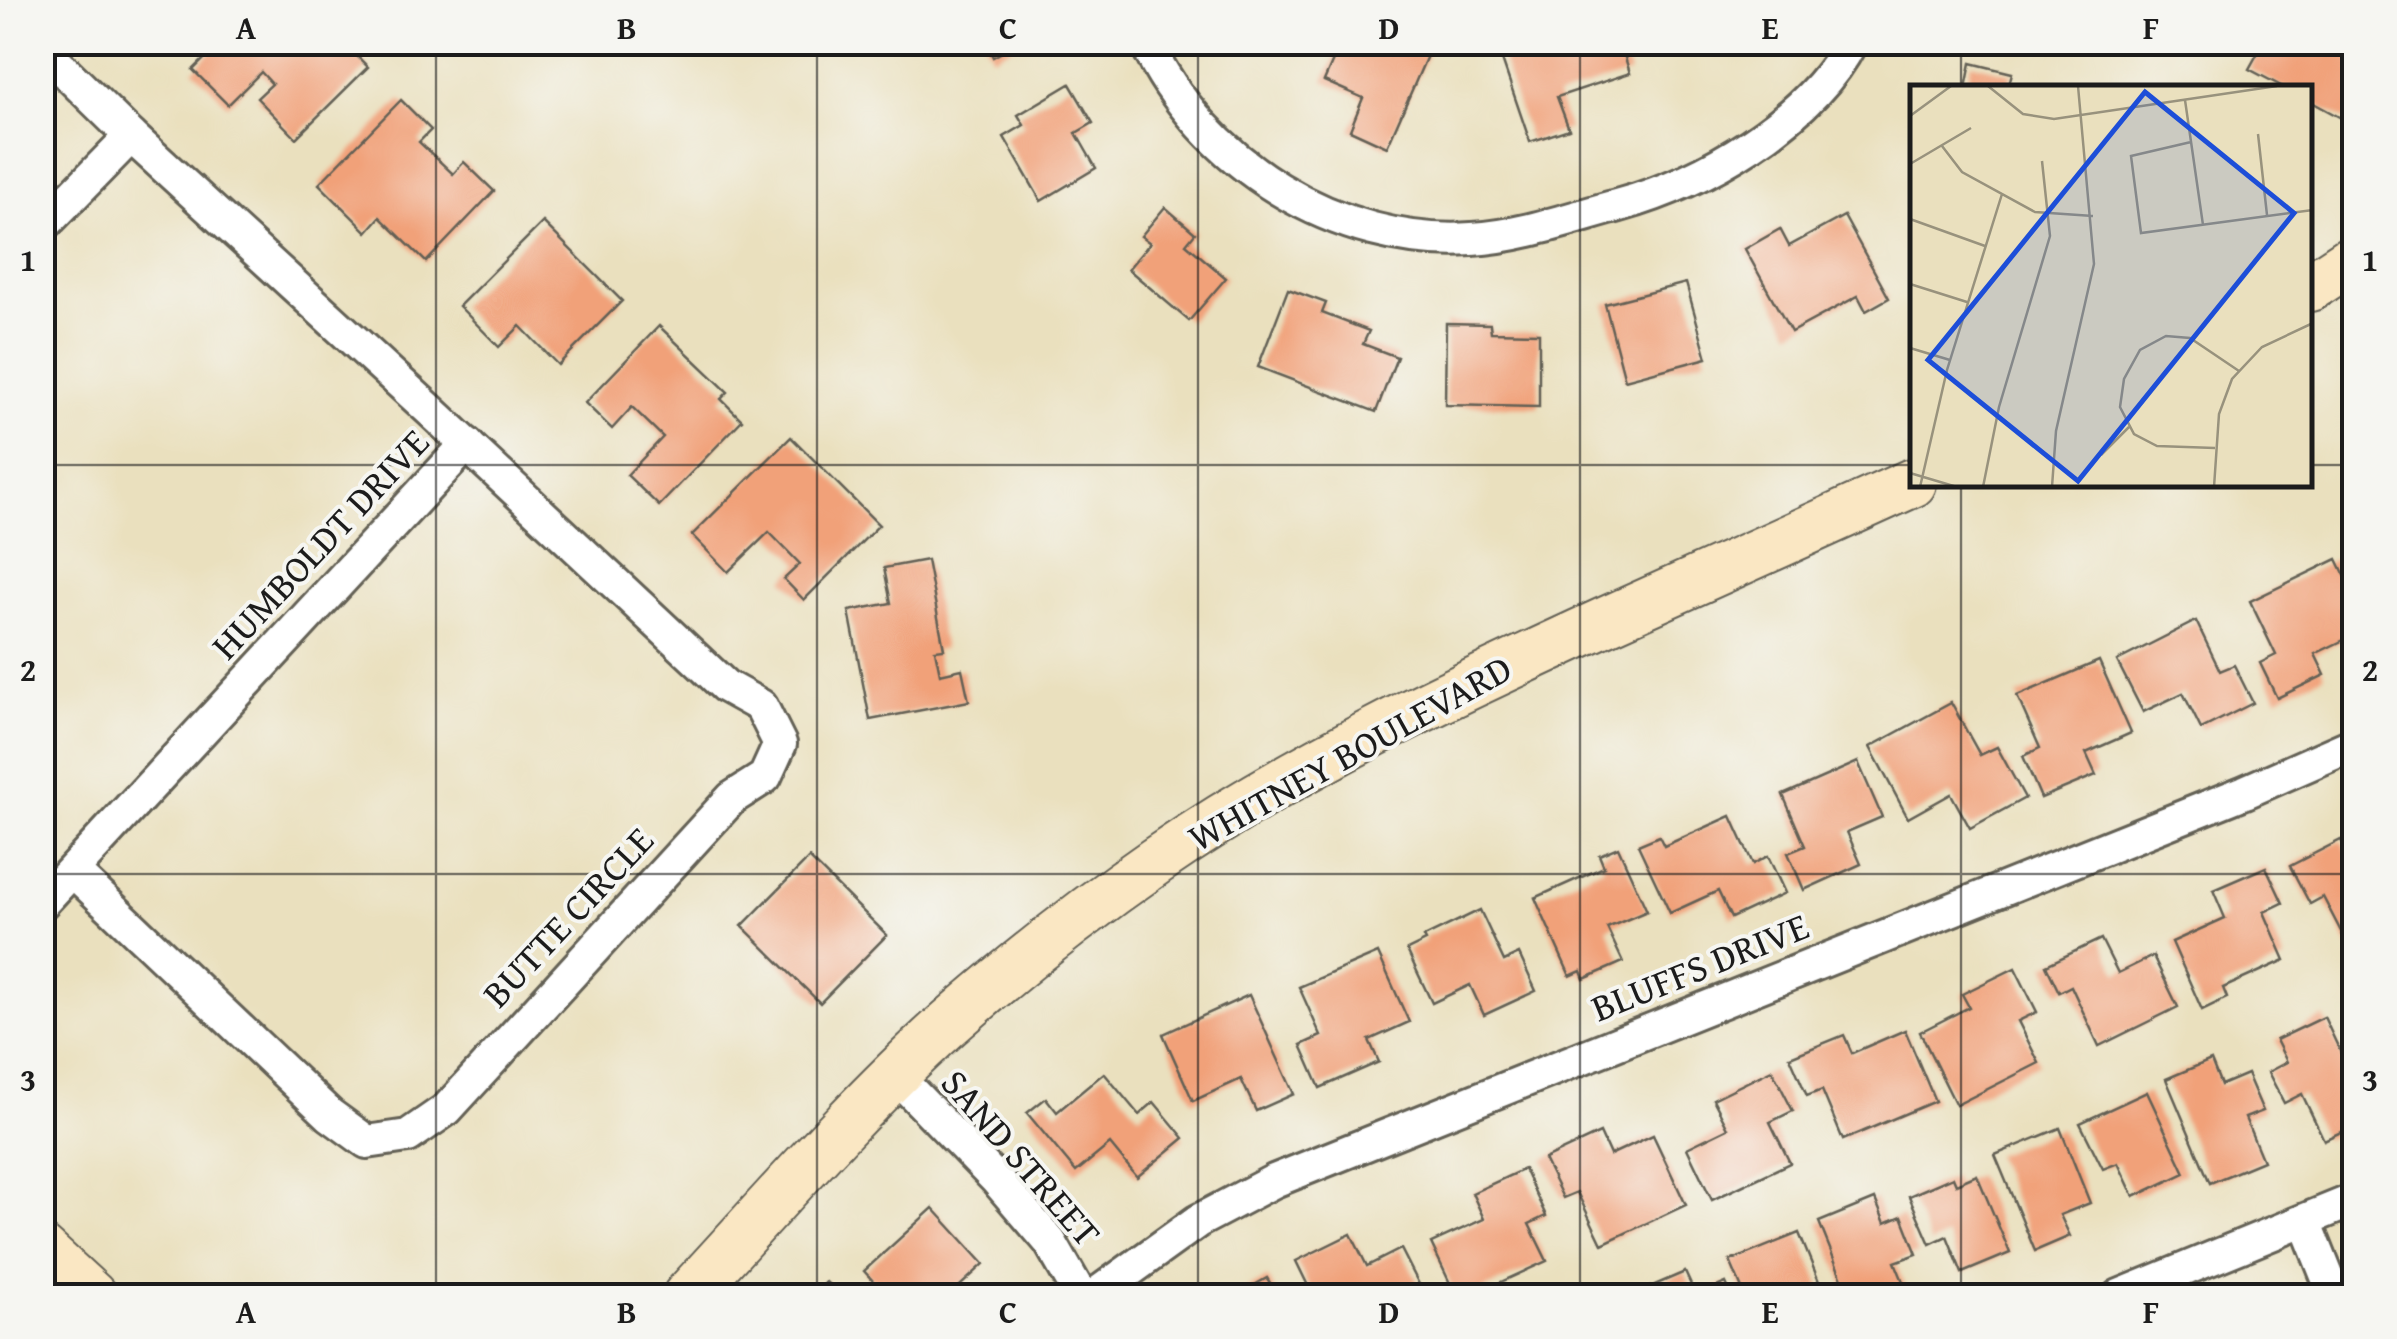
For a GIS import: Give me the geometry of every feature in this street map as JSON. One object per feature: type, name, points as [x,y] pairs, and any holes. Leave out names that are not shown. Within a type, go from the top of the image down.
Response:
[{"type":"street","points":[[1146,42],[1156,65],[1189,109],[1228,152],[1266,181],[1314,208],[1365,228],[1417,238],[1472,240],[1526,231],[1644,198],[1735,157],[1814,92],[1851,42]]},
{"type":"street","name":"HUMBOLDT DRIVE","points":[[42,48],[131,136],[467,444],[42,904]]},
{"type":"street","points":[[42,228],[131,136]]},
{"type":"street","points":[[2312,287],[2354,258]]},
{"type":"street","name":"BUTTE CIRCLE","points":[[73,871],[330,1115],[367,1142],[408,1136],[446,1109],[732,798],[765,777],[780,744],[762,706],[726,686],[467,444]]},
{"type":"street","name":"WHITNEY BOULEVARD","points":[[686,1296],[843,1128],[947,1026],[997,982],[1156,861],[1315,763],[1488,675],[1910,484]]},
{"type":"street","name":"BLUFFS DRIVE","points":[[1094,1296],[1198,1221],[1274,1180],[2226,800],[2354,744]]},
{"type":"street","name":"SAND STREET","points":[[895,1075],[996,1179],[1050,1242],[1082,1296]]},
{"type":"street","points":[[2118,1296],[2354,1200]]},
{"type":"street","points":[[2305,1221],[2335,1296]]},
{"type":"street","points":[[42,1250],[92,1296]]},
{"type":"building","points":[[221,42],[343,42],[368,67],[296,138],[257,98],[272,84],[261,72],[228,105],[193,70]]},
{"type":"building","points":[[985,42],[1020,42],[993,57]]},
{"type":"building","points":[[1341,42],[1433,42],[1387,147],[1350,130],[1363,98],[1324,81]]},
{"type":"building","points":[[1496,42],[1620,42],[1630,73],[1557,97],[1569,129],[1530,142]]},
{"type":"building","points":[[2264,42],[2289,42],[2299,48],[2302,42],[2354,42],[2354,125],[2312,102],[2312,85],[2279,85],[2249,69]]},
{"type":"building","points":[[1971,63],[2012,73],[2009,85],[1967,85]]},
{"type":"building","points":[[1070,84],[1093,123],[1076,133],[1096,168],[1041,201],[1004,137],[1024,125],[1018,115]]},
{"type":"building","points":[[401,100],[431,130],[419,142],[453,174],[464,162],[494,191],[426,262],[380,217],[367,232],[319,184]]},
{"type":"building","points":[[1165,207],[1195,233],[1186,244],[1226,278],[1189,321],[1128,269],[1150,243],[1141,236]]},
{"type":"building","points":[[1844,216],[1889,298],[1866,311],[1858,296],[1791,332],[1745,249],[1780,229],[1789,246]]},
{"type":"building","points":[[543,222],[622,301],[558,365],[520,326],[499,347],[459,306]]},
{"type":"building","points":[[1686,283],[1707,358],[1625,380],[1605,304]]},
{"type":"building","points":[[1288,289],[1326,303],[1322,313],[1369,331],[1363,344],[1397,357],[1376,412],[1258,367]]},
{"type":"building","points":[[1446,323],[1490,324],[1491,332],[1539,333],[1539,407],[1445,405]]},
{"type":"building","points":[[659,326],[728,392],[721,399],[742,420],[659,506],[627,475],[663,437],[632,407],[612,429],[585,403]]},
{"type":"building","points":[[791,437],[879,525],[804,600],[784,579],[800,564],[769,532],[728,572],[692,535]]},
{"type":"building","points":[[2337,559],[2354,594],[2354,635],[2315,654],[2325,675],[2277,698],[2260,663],[2276,655],[2250,601]]},
{"type":"building","points":[[927,560],[944,649],[935,650],[940,674],[962,669],[969,701],[870,720],[849,611],[891,603],[884,568]]},
{"type":"building","points":[[2196,621],[2220,671],[2234,665],[2253,703],[2201,729],[2183,693],[2143,712],[2117,661]]},
{"type":"building","points":[[2099,661],[2131,733],[2086,753],[2096,775],[2041,798],[2023,756],[2040,748],[2017,696]]},
{"type":"building","points":[[1951,703],[1980,755],[1997,747],[2025,798],[1970,828],[1951,794],[1908,818],[1870,747]]},
{"type":"building","points":[[1858,762],[1882,817],[1847,832],[1861,864],[1804,890],[1788,853],[1805,846],[1783,795]]},
{"type":"building","points":[[1731,816],[1753,864],[1768,856],[1785,893],[1731,918],[1718,891],[1670,913],[1638,845],[1659,836],[1664,846]]},
{"type":"building","points":[[2341,840],[2354,860],[2354,944],[2349,947],[2323,897],[2310,904],[2290,866]]},
{"type":"building","points":[[1618,847],[1647,911],[1607,928],[1623,962],[1584,979],[1581,971],[1570,976],[1535,898],[1604,867],[1599,855]]},
{"type":"building","points":[[809,858],[887,935],[820,1003],[742,926]]},
{"type":"building","points":[[2266,867],[2283,903],[2264,912],[2285,960],[2223,988],[2227,998],[2202,1010],[2172,942],[2225,918],[2213,890]]},
{"type":"building","points":[[1480,910],[1504,961],[1519,954],[1536,991],[1484,1015],[1470,985],[1432,1003],[1407,950],[1426,941],[1424,937]]},
{"type":"building","points":[[2101,939],[2118,973],[2153,956],[2178,1007],[2099,1046],[2071,986],[2059,992],[2046,965]]},
{"type":"building","points":[[1378,953],[1409,1022],[1369,1040],[1379,1062],[1320,1088],[1301,1045],[1321,1036],[1299,987]]},
{"type":"building","points":[[2015,968],[2037,1012],[2018,1021],[2039,1063],[1956,1105],[1920,1032],[1969,1007],[1962,994]]},
{"type":"building","points":[[1249,995],[1294,1094],[1256,1111],[1241,1079],[1193,1101],[1163,1034]]},
{"type":"building","points":[[2324,1017],[2354,1081],[2354,1126],[2324,1140],[2302,1094],[2284,1103],[2268,1072],[2287,1062],[2276,1040]]},
{"type":"building","points":[[1905,1030],[1935,1101],[1843,1140],[1822,1090],[1807,1096],[1790,1057],[1844,1035],[1852,1053]]},
{"type":"building","points":[[2211,1060],[2221,1085],[2247,1074],[2263,1111],[2245,1118],[2263,1161],[2210,1183],[2166,1079]]},
{"type":"building","points":[[1772,1070],[1793,1111],[1770,1122],[1790,1163],[1712,1200],[1687,1148],[1728,1128],[1713,1099]]},
{"type":"building","points":[[1104,1073],[1139,1115],[1154,1102],[1184,1138],[1137,1177],[1110,1144],[1076,1172],[1027,1113],[1046,1098],[1057,1112]]},
{"type":"building","points":[[2147,1092],[2185,1173],[2134,1197],[2118,1163],[2103,1169],[2080,1123]]},
{"type":"building","points":[[2060,1128],[2090,1203],[2060,1215],[2070,1236],[2035,1251],[1995,1155]]},
{"type":"building","points":[[1600,1133],[1610,1155],[1653,1135],[1686,1205],[1602,1244],[1577,1192],[1563,1198],[1544,1159]]},
{"type":"building","points":[[1524,1169],[1546,1216],[1529,1224],[1547,1261],[1481,1291],[1484,1296],[1456,1296],[1431,1243],[1484,1219],[1472,1193]]},
{"type":"building","points":[[1977,1175],[2010,1253],[1962,1273],[1947,1236],[1930,1244],[1909,1196],[1953,1177],[1956,1184]]},
{"type":"building","points":[[1875,1199],[1885,1223],[1902,1216],[1917,1254],[1895,1262],[1909,1296],[1849,1296],[1819,1222]]},
{"type":"building","points":[[933,1208],[984,1264],[949,1296],[887,1296],[864,1271]]},
{"type":"building","points":[[1799,1233],[1825,1296],[1745,1296],[1730,1261]]},
{"type":"building","points":[[1351,1234],[1367,1266],[1401,1249],[1425,1296],[1328,1296],[1326,1291],[1313,1296],[1296,1261]]},
{"type":"building","points":[[1685,1272],[1696,1296],[1645,1296],[1643,1290]]},
{"type":"building","points":[[1267,1278],[1278,1296],[1235,1296]]},
{"type":"building","points":[[826,1282],[841,1296],[813,1296]]},
{"type":"building","points":[[1726,1283],[1732,1296],[1696,1296]]}]
